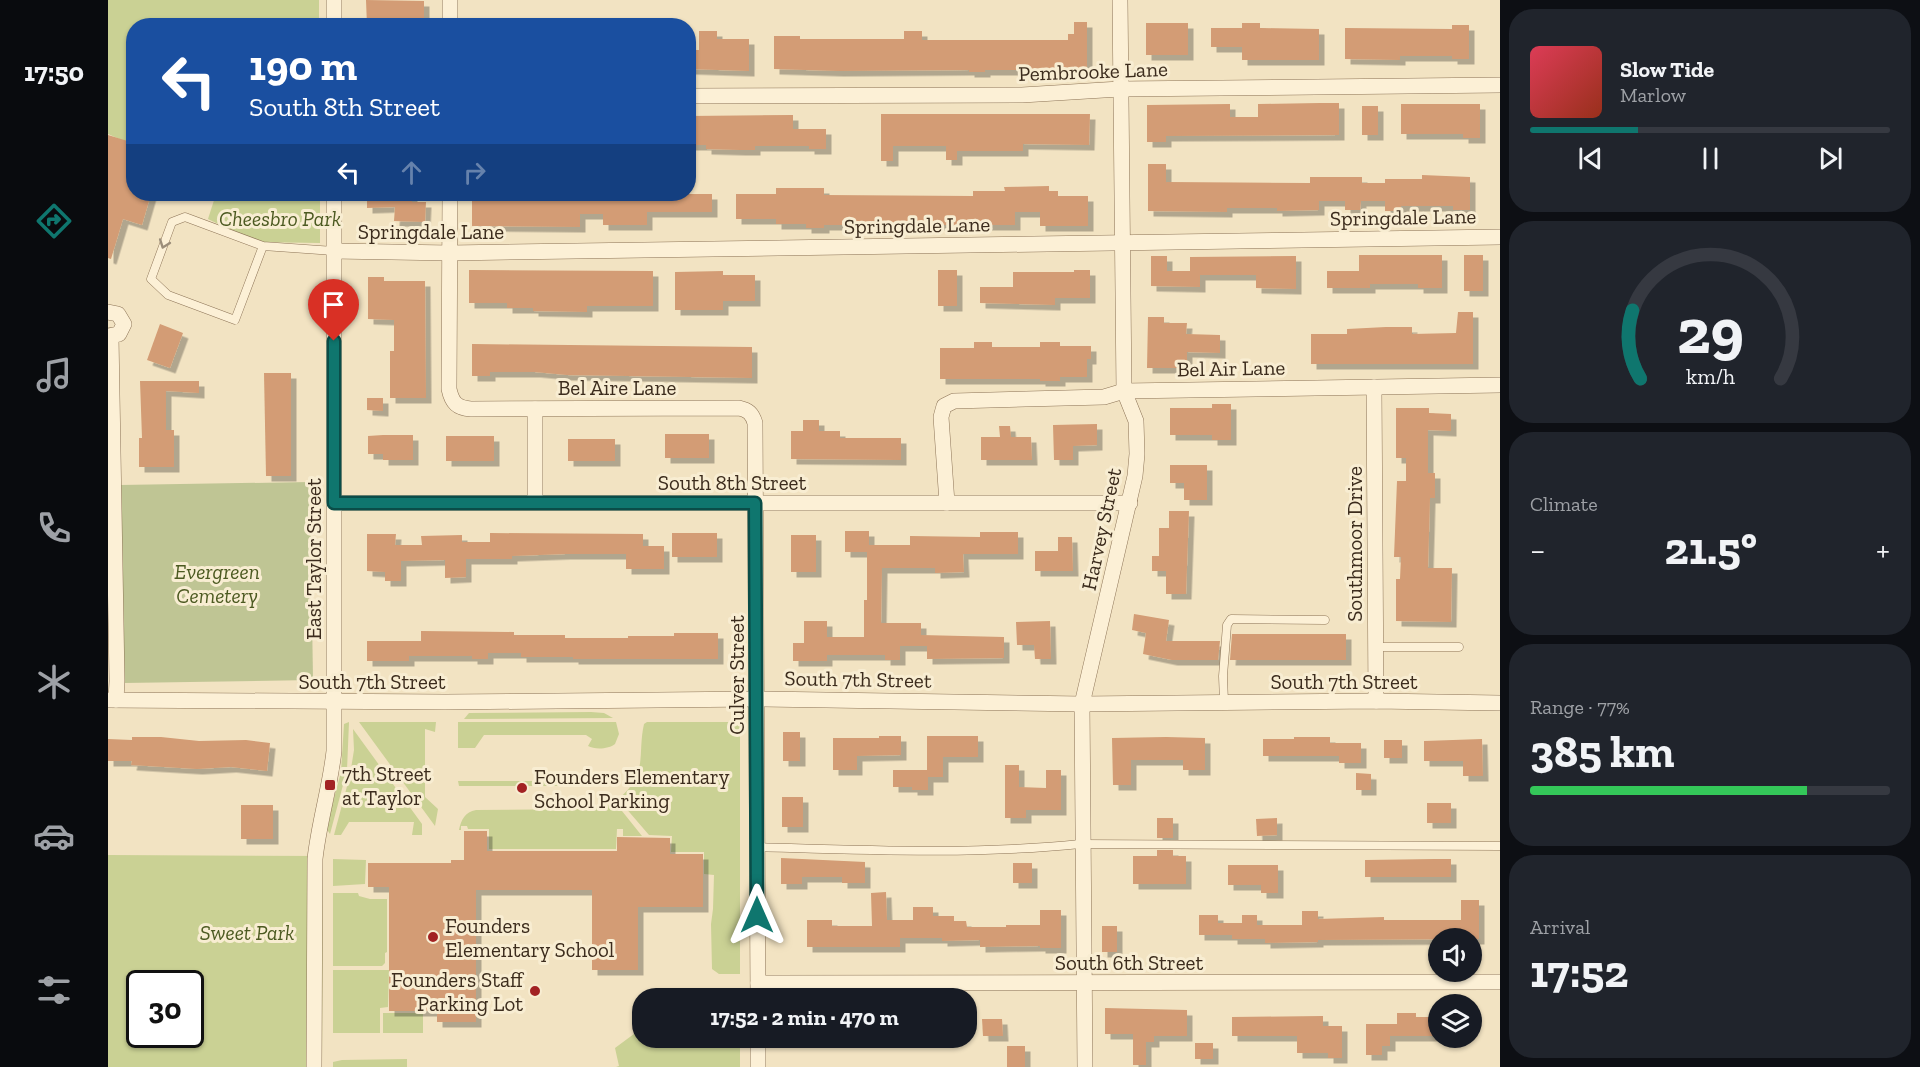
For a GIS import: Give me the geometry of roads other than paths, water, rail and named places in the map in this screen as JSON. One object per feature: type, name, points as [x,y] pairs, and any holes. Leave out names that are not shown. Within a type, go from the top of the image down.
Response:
[{"type":"street","points":[[334,0],[334,18]]},
{"type":"street","points":[[450,0],[450,18]]},
{"type":"street","name":"Harvey Street","points":[[1084,1067],[1082,704],[1136,476],[1138,436],[1136,422],[1124,391],[1120,0]]},
{"type":"street","name":"Pembrooke Lane","points":[[696,96],[1022,95],[1120,89],[1500,85]]},
{"type":"street","name":"East Taylor Street","points":[[314,1067],[315,859],[317,834],[330,785],[334,751],[334,201]]},
{"type":"street","points":[[450,201],[450,253]]},
{"type":"street","name":"Springdale Lane","points":[[334,251],[450,253],[1500,237]]},
{"type":"street","name":"Bel Aire Lane","points":[[450,253],[449,389],[453,402],[457,406],[471,409],[739,408],[750,412],[755,423]]},
{"type":"street","points":[[108,312],[118,314],[124,324],[122,331],[110,336],[112,542],[117,681],[112,700]]},
{"type":"street","name":"Bel Air Lane","points":[[947,503],[941,417],[947,403],[964,400],[1104,397],[1124,391],[1500,385]]},
{"type":"street","name":"Southmoor Drive","points":[[1374,387],[1376,701]]},
{"type":"street","points":[[535,409],[535,502]]},
{"type":"street","name":"Culver Street","points":[[755,423],[758,988]]},
{"type":"street","name":"South 8th Street","points":[[334,503],[1130,503]]},
{"type":"street","name":"South 7th Street","points":[[112,700],[491,702],[757,699],[1082,704],[1376,701],[1500,703]]},
{"type":"street","name":"South 6th Street","points":[[758,983],[1500,982]]},
{"type":"street","points":[[758,1048],[758,1067]]},
{"type":"lane","points":[[263,246],[235,320],[168,294],[151,279],[172,222],[185,216],[263,246],[334,251]]},
{"type":"lane","points":[[1224,702],[1223,676],[1227,625],[1231,620],[1325,620]]},
{"type":"lane","points":[[1376,647],[1459,647]]},
{"type":"lane","points":[[757,847],[866,850],[1040,848],[1083,844],[1500,846]]},
{"type":"place","name":"7th Street at Taylor","points":[[330,785]]},
{"type":"place","name":"Founders Elementary School Parking","points":[[522,788]]},
{"type":"place","name":"Founders Elementary School","points":[[433,937]]},
{"type":"place","name":"Founders Staff Parking Lot","points":[[535,991]]},
{"type":"park label","name":"Cheesbro Park","points":[[280,218]]},
{"type":"park label","name":"Evergreen Cemetery","points":[[217,583]]},
{"type":"park label","name":"Sweet Park","points":[[247,932]]}]
